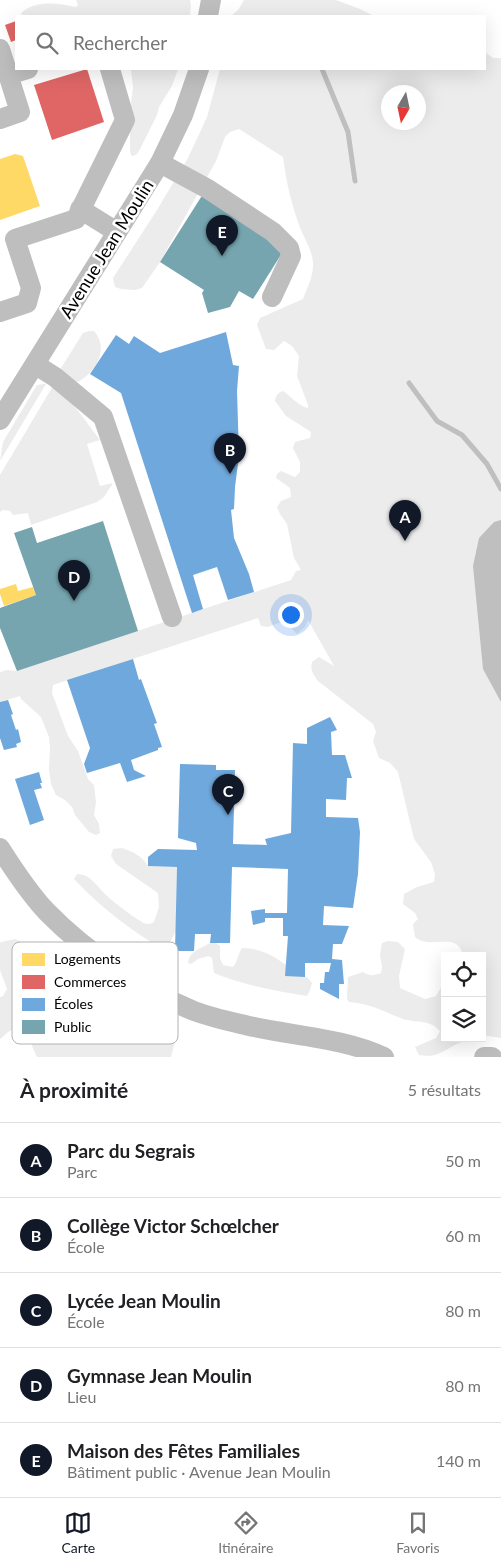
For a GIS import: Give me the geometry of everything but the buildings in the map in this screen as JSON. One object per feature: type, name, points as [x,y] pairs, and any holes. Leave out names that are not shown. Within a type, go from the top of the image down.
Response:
[{"type":"street","points":[[208,15],[211,0]]},
{"type":"street","points":[[0,49],[20,112],[0,119]]},
{"type":"street","points":[[8,75],[25,70]]},
{"type":"street","points":[[0,312],[27,303],[31,288],[15,239],[76,219],[125,120],[110,70]]},
{"type":"street","name":"Avenue Jean Moulin","points":[[0,420],[6,399],[36,365],[160,163],[182,116],[199,70]]},
{"type":"street","points":[[160,163],[231,203],[273,232],[289,248],[291,256],[272,297]]},
{"type":"street","points":[[80,209],[118,232]]},
{"type":"street","points":[[36,365],[55,377],[103,417],[172,617]]},
{"type":"street","points":[[0,848],[24,884],[47,911],[66,930],[82,942]]},
{"type":"street","points":[[178,1004],[195,1011],[246,1026],[336,1041],[384,1057]]},
{"type":"street","points":[[484,1057],[492,1057]]},
{"type":"shaded area","points":[[76,0],[190,0],[191,5],[190,15],[22,15],[21,13],[40,4],[62,4],[76,7],[78,5]]},
{"type":"shaded area","points":[[244,0],[336,0],[372,15],[232,15]]},
{"type":"shaded area","points":[[486,53],[493,58],[501,58],[501,1038],[486,1036],[486,952],[462,952],[452,942],[428,942],[415,937],[413,924],[418,919],[415,913],[403,904],[404,894],[417,887],[434,882],[435,874],[431,862],[414,839],[398,772],[390,763],[379,758],[373,741],[376,732],[373,724],[318,681],[313,674],[312,662],[319,657],[334,666],[308,620],[305,627],[297,634],[284,621],[268,627],[261,626],[258,618],[53,685],[52,693],[68,736],[78,751],[88,779],[94,785],[96,802],[94,815],[99,824],[100,833],[96,835],[89,832],[65,800],[56,795],[51,784],[49,770],[49,737],[41,717],[20,696],[0,702],[0,672],[7,670],[17,671],[291,580],[296,571],[301,570],[294,558],[287,524],[277,507],[281,501],[291,497],[290,488],[276,478],[277,474],[281,471],[295,477],[300,472],[300,462],[293,448],[295,442],[310,438],[311,432],[286,416],[275,401],[277,395],[283,391],[301,405],[308,408],[308,405],[297,376],[299,356],[292,346],[284,341],[274,350],[266,349],[257,325],[260,318],[303,299],[313,269],[312,254],[299,225],[291,200],[283,157],[239,129],[230,132],[225,137],[216,161],[160,262],[142,288],[135,290],[115,287],[113,278],[188,158],[207,117],[220,70],[486,70]]},
{"type":"shaded area","points":[[131,70],[178,70],[172,86],[159,107],[140,149],[133,156],[130,150],[129,119],[133,87]]},
{"type":"shaded area","points":[[94,331],[99,338],[100,353],[95,366],[78,382],[68,377],[61,368],[83,333]]},
{"type":"shaded area","points":[[46,384],[0,461],[3,442],[37,385]]},
{"type":"shaded area","points":[[53,386],[69,399],[100,440],[87,444],[100,486],[113,483],[104,497],[97,502],[31,525],[28,513],[13,515],[10,511],[3,510],[0,512],[0,475]]},
{"type":"shaded area","points":[[501,520],[501,702],[483,669],[473,566],[479,538],[494,522]]},
{"type":"shaded area","points":[[122,848],[130,851],[143,859],[148,866],[177,867],[176,931],[170,942],[151,942],[140,935],[95,900],[74,879],[77,874],[86,876],[132,916],[143,923],[153,922],[159,907],[158,893],[116,864],[111,856],[113,849]]},
{"type":"shaded area","points":[[15,939],[21,942],[12,942],[12,1031],[0,1039],[0,997],[3,996],[7,989],[0,970],[1,942]]},
{"type":"shaded area","points":[[388,941],[398,942],[405,949],[399,976],[400,988],[425,999],[436,996],[441,988],[441,1042],[462,1042],[438,1054],[431,1056],[419,1055],[415,1047],[436,1038],[440,1031],[436,1027],[427,1023],[403,1019],[370,1006],[349,1002],[347,999],[348,977],[363,972],[372,975],[381,973],[380,955],[382,943]]},
{"type":"shaded area","points":[[210,943],[216,943],[220,946],[220,958],[223,965],[233,967],[242,948],[253,949],[270,955],[308,978],[312,983],[307,996],[260,987],[214,973],[212,958],[208,956],[198,959],[191,964],[188,963],[191,955],[196,950]]},
{"type":"shaded area","points":[[31,1044],[174,1044],[171,1057],[37,1057]]},
{"type":"waterway","points":[[322,70],[348,132],[355,181]]},
{"type":"waterway","points":[[409,383],[437,421],[462,435],[487,464],[501,489]]},
{"type":"place","name":"Maison des Fêtes Familiales","points":[[222,256]]},
{"type":"place","name":"Collège Victor Schœlcher","points":[[230,474]]},
{"type":"place","name":"Parc du Segrais","points":[[405,541]]},
{"type":"place","name":"Gymnase Jean Moulin","points":[[74,601]]},
{"type":"place","name":"Lycée Jean Moulin","points":[[228,815]]}]
